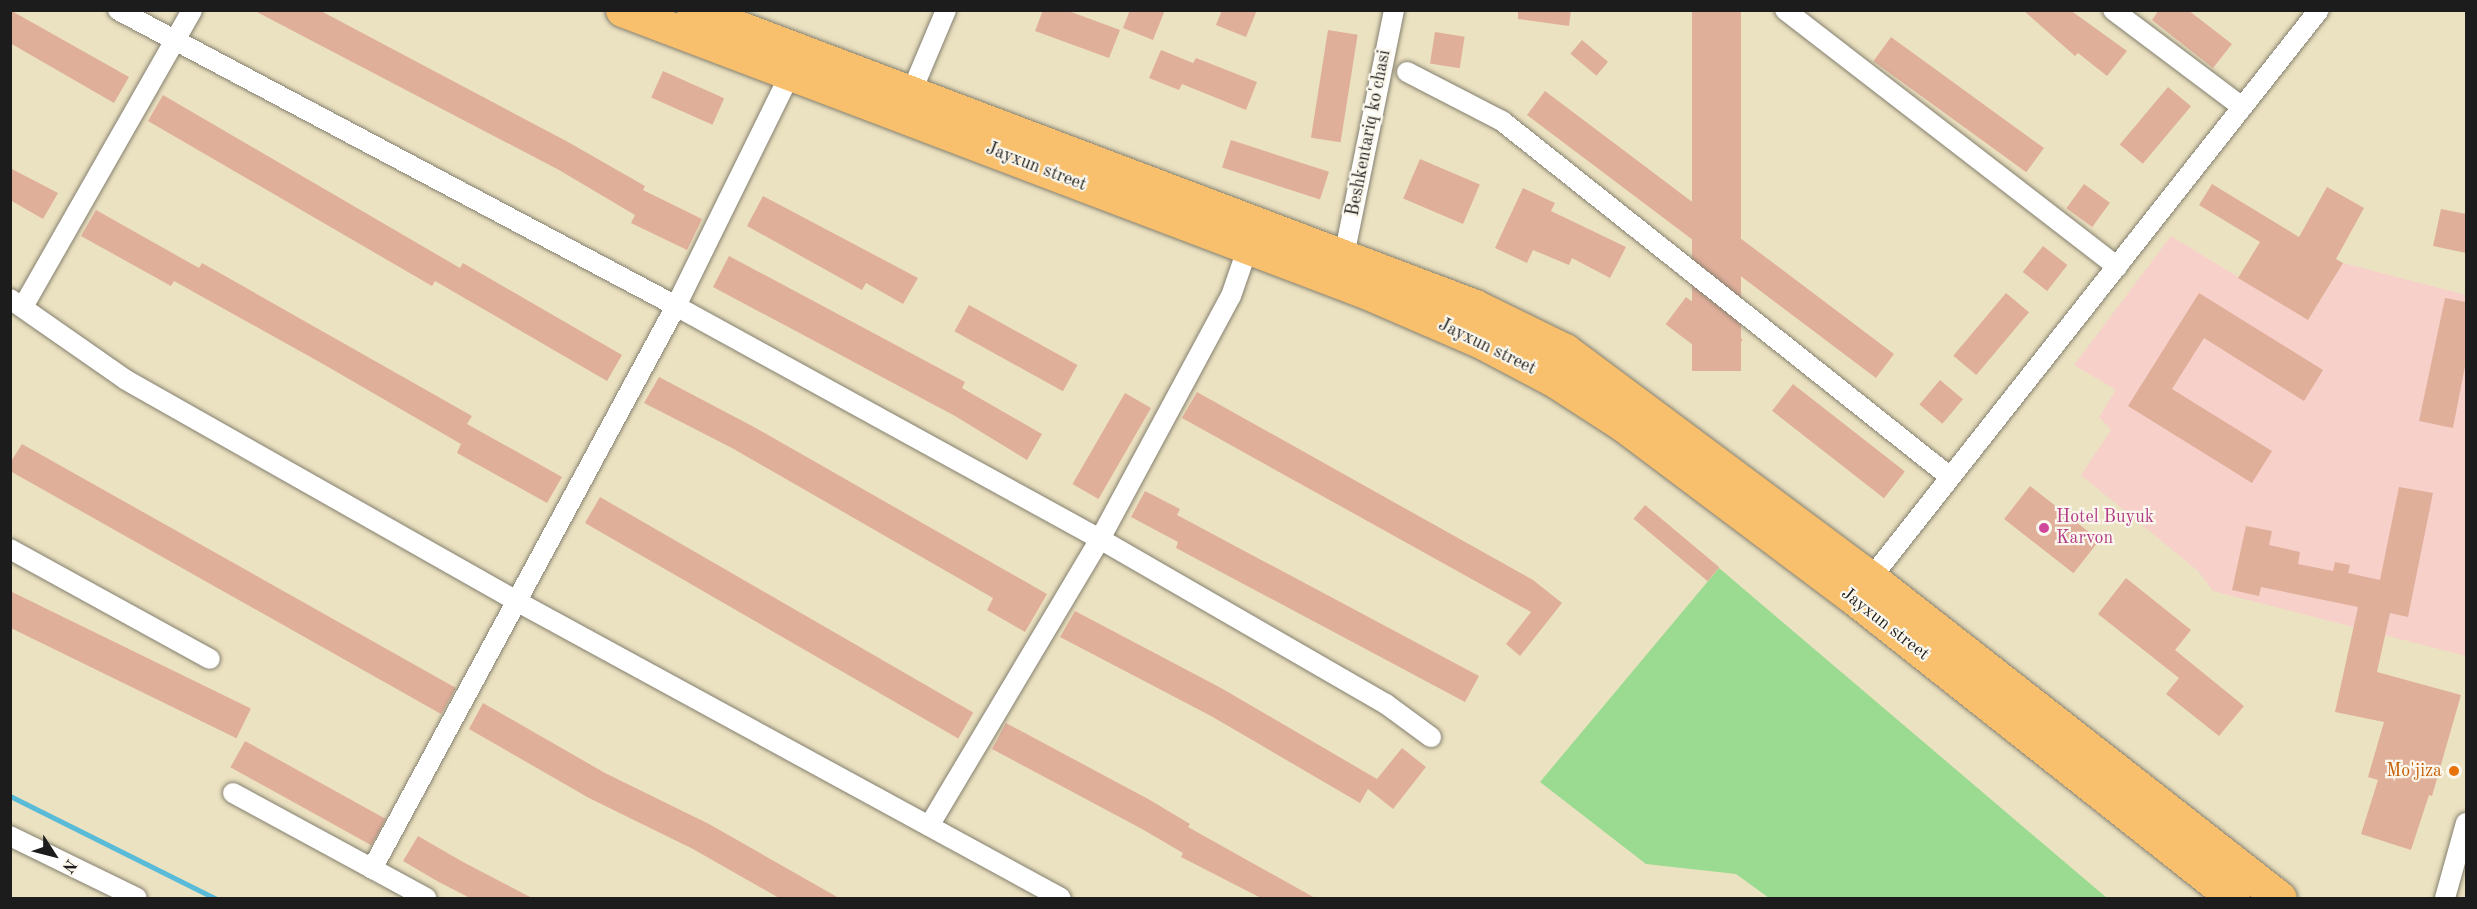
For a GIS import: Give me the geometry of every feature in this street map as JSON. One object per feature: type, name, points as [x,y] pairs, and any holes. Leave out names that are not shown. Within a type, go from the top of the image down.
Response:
[{"type":"highway","name":"Jayxun street","points":[[622,10],[1248,247],[1481,342],[1556,381],[1623,425],[1851,596],[2233,898]]},
{"type":"highway","name":"Jayxun street","points":[[693,10],[1475,306],[1565,350],[1625,391],[1871,578],[2280,898]]},
{"type":"street","points":[[118,10],[676,306],[1100,538],[1386,704],[1431,737]]},
{"type":"street","points":[[192,10],[178,40],[17,302],[126,380],[518,602],[1061,898]]},
{"type":"street","points":[[911,93],[946,10]]},
{"type":"street","points":[[1785,10],[2117,267]]},
{"type":"street","points":[[2113,10],[2242,107]]},
{"type":"street","points":[[1871,578],[2319,10]]},
{"type":"street","name":"Beshkentariq ko'chasi","points":[[1344,256],[1394,11]]},
{"type":"street","points":[[1407,72],[1502,120],[1950,477]]},
{"type":"street","points":[[372,869],[676,306],[790,74]]},
{"type":"street","points":[[929,826],[1100,538],[1231,296],[1248,247]]},
{"type":"street","points":[[10,549],[210,659]]},
{"type":"street","points":[[233,793],[426,898]]},
{"type":"street","points":[[2445,898],[2466,823]]},
{"type":"street","points":[[10,836],[137,898]]},
{"type":"shaded area","points":[[2171,236],[2308,320],[2343,263],[2466,295],[2466,656],[2213,591],[2198,571],[2081,475],[2111,430],[2099,417],[2116,390],[2074,365]]},
{"type":"green space","points":[[1719,568],[2107,898],[1769,898],[1736,874],[1646,864],[1540,782]]},
{"type":"building","points":[[10,10],[129,77],[114,103],[10,43]]},
{"type":"building","points":[[253,10],[319,10],[568,142],[645,186],[643,190],[702,219],[687,250],[631,223],[635,215],[559,170]]},
{"type":"building","points":[[1043,10],[1066,10],[1120,30],[1109,58],[1035,31]]},
{"type":"building","points":[[1130,10],[1165,10],[1153,40],[1123,28]]},
{"type":"building","points":[[1222,10],[1257,10],[1246,37],[1216,25]]},
{"type":"building","points":[[1518,10],[1571,10],[1569,26],[1518,19]]},
{"type":"building","points":[[1692,10],[1741,10],[1741,371],[1692,371]]},
{"type":"building","points":[[2023,10],[2070,10],[2127,51],[2107,76],[2078,53],[2075,56]]},
{"type":"building","points":[[2159,10],[2188,10],[2232,44],[2213,68],[2152,20]]},
{"type":"building","points":[[1328,30],[1358,35],[1341,142],[1311,138]]},
{"type":"building","points":[[1435,32],[1465,37],[1460,68],[1430,64]]},
{"type":"building","points":[[1891,37],[2044,148],[2026,172],[1873,61]]},
{"type":"building","points":[[1582,40],[1608,62],[1596,76],[1570,54]]},
{"type":"building","points":[[1161,50],[1193,63],[1196,58],[1257,82],[1246,110],[1182,84],[1179,90],[1149,78]]},
{"type":"building","points":[[663,71],[724,98],[712,125],[651,97]]},
{"type":"building","points":[[2168,87],[2191,106],[2143,164],[2120,144]]},
{"type":"building","points":[[1545,91],[1894,354],[1876,378],[1527,115]]},
{"type":"building","points":[[163,95],[460,268],[463,263],[622,355],[607,381],[435,281],[432,286],[148,121]]},
{"type":"building","points":[[1231,140],[1329,172],[1320,199],[1222,168]]},
{"type":"building","points":[[1420,159],[1480,184],[1463,224],[1403,199]]},
{"type":"building","points":[[10,168],[58,193],[43,219],[10,200]]},
{"type":"building","points":[[2084,184],[2110,203],[2092,227],[2066,208]]},
{"type":"building","points":[[2212,184],[2299,237],[2327,187],[2364,208],[2336,259],[2343,263],[2308,320],[2238,278],[2260,242],[2199,205]]},
{"type":"building","points":[[1523,188],[1555,203],[1551,211],[1626,247],[1610,278],[1572,258],[1569,265],[1533,250],[1527,263],[1495,248]]},
{"type":"building","points":[[763,196],[918,278],[903,304],[866,283],[862,290],[747,226]]},
{"type":"building","points":[[2441,209],[2466,214],[2466,253],[2433,246]]},
{"type":"building","points":[[96,210],[199,268],[202,263],[472,416],[467,424],[562,477],[547,503],[457,453],[461,444],[323,364],[174,281],[171,286],[81,236]]},
{"type":"building","points":[[2043,246],[2067,265],[2047,291],[2023,272]]},
{"type":"building","points":[[729,256],[965,382],[962,388],[1042,434],[1027,460],[955,416],[713,287]]},
{"type":"building","points":[[2006,293],[2029,312],[1976,375],[1953,356]]},
{"type":"building","points":[[2199,293],[2323,370],[2304,401],[2204,338],[2172,389],[2272,451],[2252,483],[2128,406]]},
{"type":"building","points":[[1686,297],[1743,340],[1722,367],[1666,324]]},
{"type":"building","points":[[2445,298],[2466,302],[2466,361],[2453,428],[2419,421]]},
{"type":"building","points":[[969,305],[1077,365],[1063,391],[954,331]]},
{"type":"building","points":[[659,377],[754,427],[1047,594],[1025,632],[987,610],[993,598],[732,448],[644,403]]},
{"type":"building","points":[[1940,380],[1963,399],[1942,424],[1919,405]]},
{"type":"building","points":[[1793,384],[1905,471],[1884,498],[1772,411]]},
{"type":"building","points":[[1197,392],[1533,580],[1562,603],[1520,656],[1506,644],[1531,612],[1182,418]]},
{"type":"building","points":[[1125,393],[1151,408],[1098,499],[1072,484]]},
{"type":"building","points":[[22,444],[456,688],[441,714],[10,471],[10,463]]},
{"type":"building","points":[[2030,486],[2099,540],[2073,573],[2004,519]]},
{"type":"building","points":[[2399,487],[2433,493],[2408,617],[2390,613],[2377,672],[2461,695],[2432,796],[2429,795],[2411,850],[2361,834],[2378,780],[2368,777],[2384,722],[2335,712],[2358,607],[2261,587],[2259,596],[2232,590],[2246,526],[2272,531],[2269,545],[2300,552],[2298,564],[2333,571],[2335,562],[2350,565],[2348,573],[2380,580]]},
{"type":"building","points":[[1145,491],[1180,509],[1177,515],[1479,676],[1465,702],[1176,548],[1178,542],[1131,517]]},
{"type":"building","points":[[600,497],[973,712],[958,738],[585,523]]},
{"type":"building","points":[[1645,505],[1719,567],[1708,581],[1633,519]]},
{"type":"building","points":[[2126,578],[2191,630],[2175,650],[2244,706],[2219,736],[2166,694],[2179,678],[2098,614]]},
{"type":"building","points":[[10,591],[251,708],[236,738],[10,628]]},
{"type":"building","points":[[1075,611],[1221,688],[1377,779],[1402,748],[1426,767],[1393,809],[1368,789],[1360,803],[1211,716],[1060,637]]},
{"type":"building","points":[[483,703],[605,773],[709,824],[839,898],[779,898],[693,849],[589,798],[469,729]]},
{"type":"building","points":[[1006,723],[1150,800],[1190,824],[1188,827],[1315,898],[1261,898],[1181,857],[1183,853],[1142,829],[992,749]]},
{"type":"building","points":[[245,741],[386,819],[371,845],[230,767]]},
{"type":"building","points":[[418,836],[532,898],[470,898],[437,881],[403,861]]},
{"type":"waterway","points":[[10,796],[215,898]]},
{"type":"place","name":"Hotel Buyuk Karvon","points":[[2044,528]]},
{"type":"place","name":"Mo'jiza","points":[[2454,771]]}]
